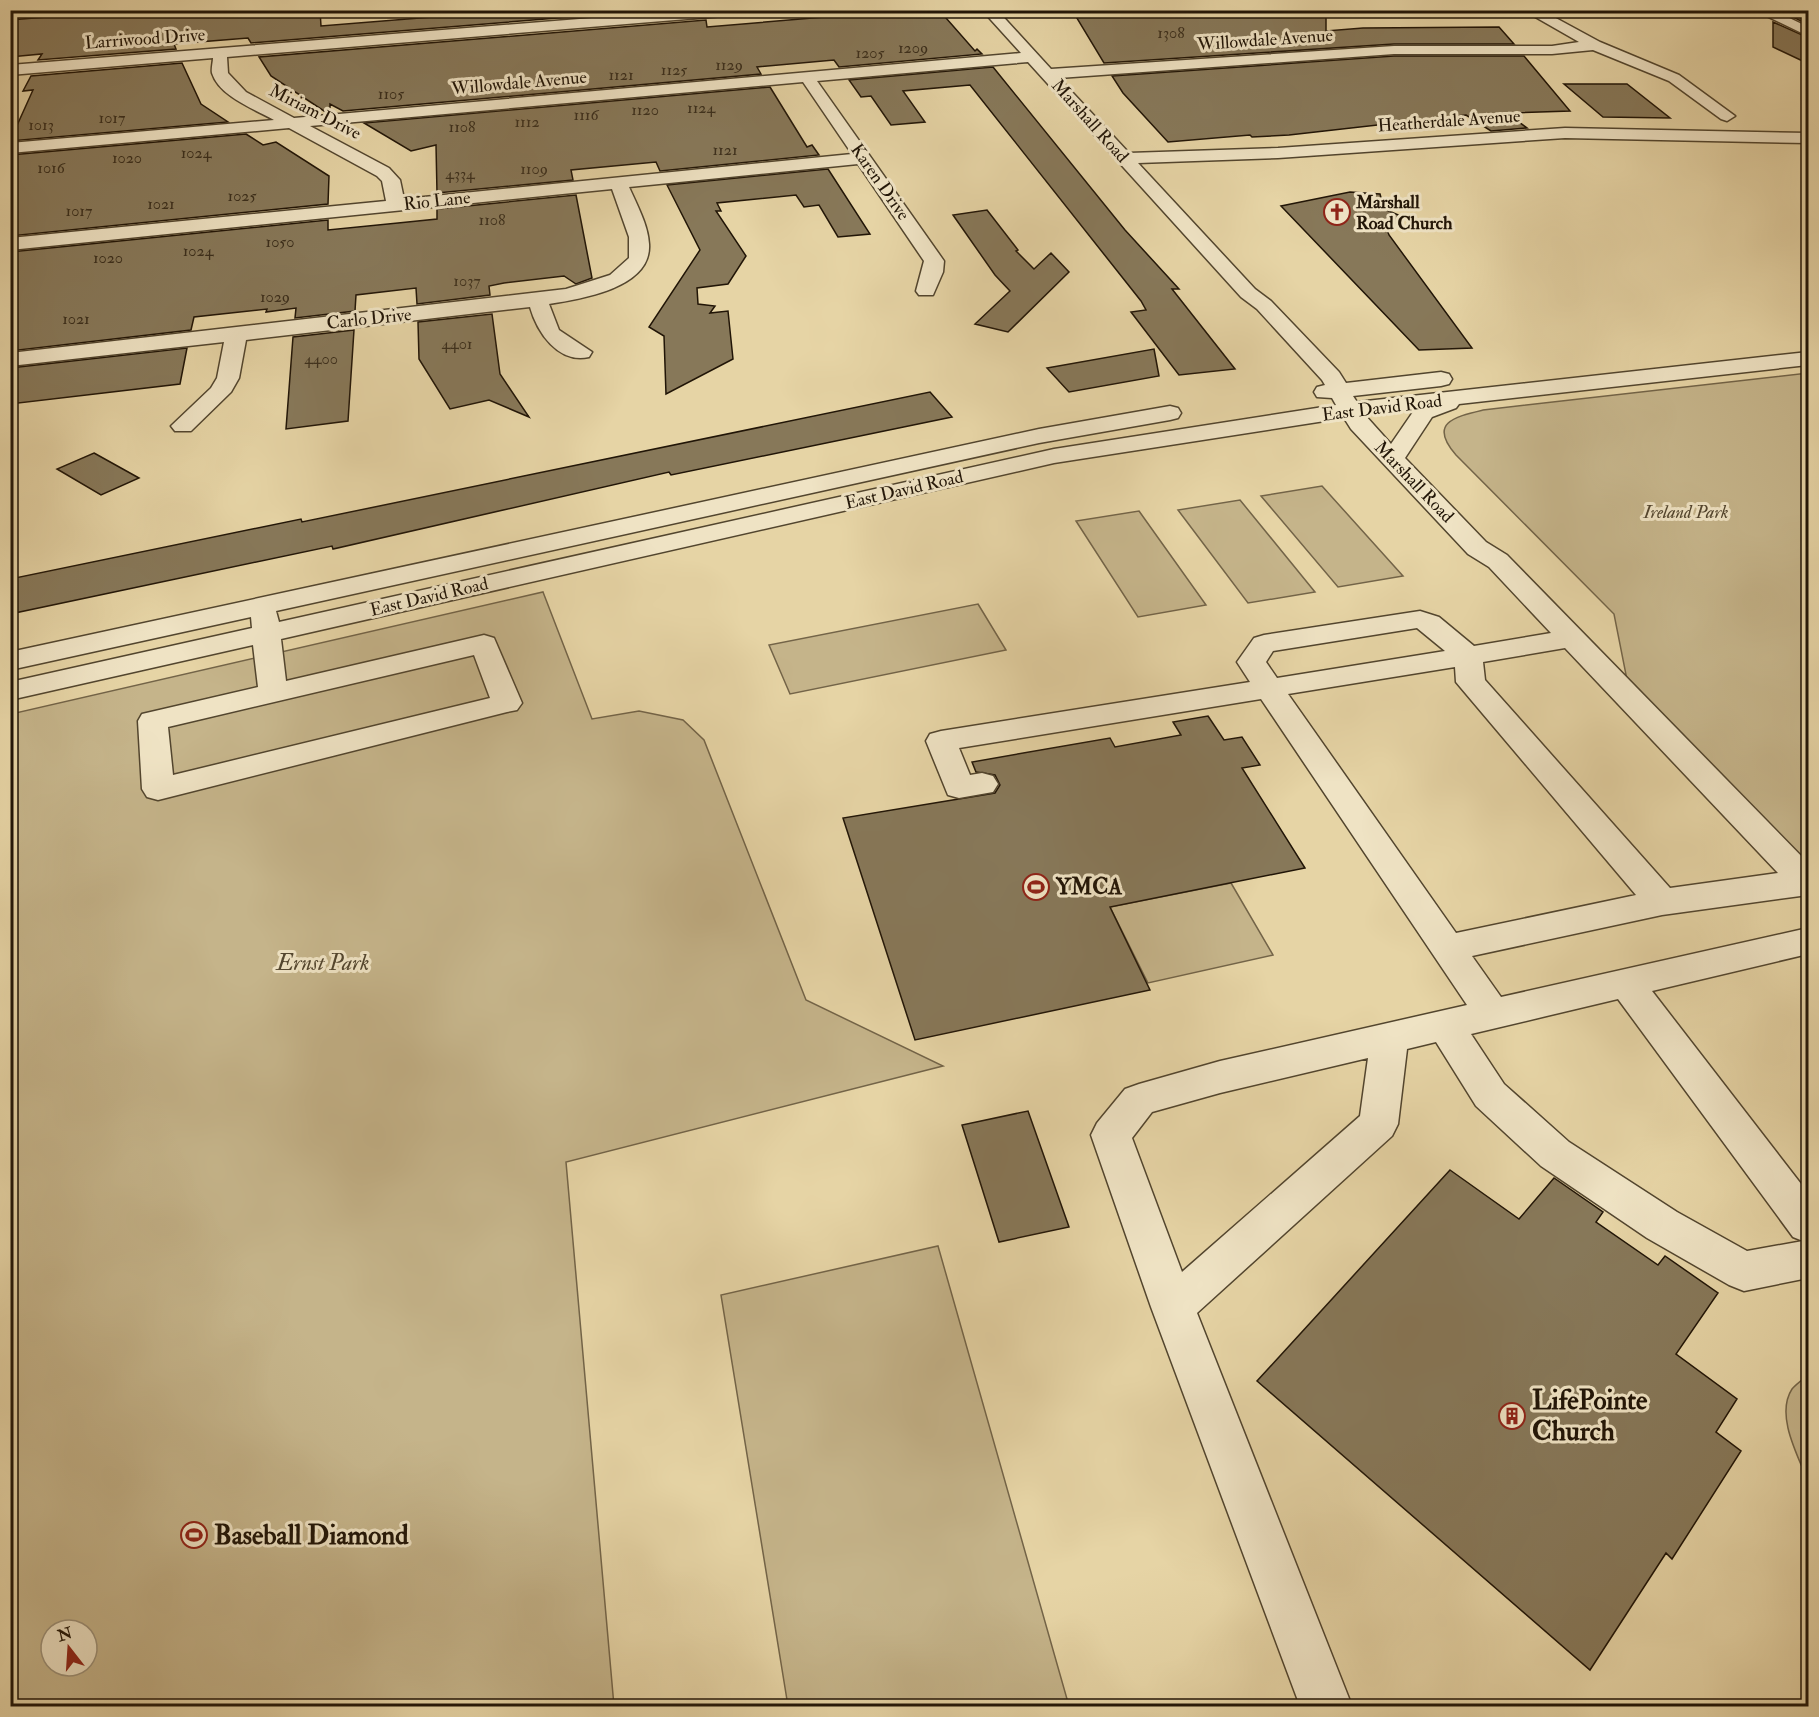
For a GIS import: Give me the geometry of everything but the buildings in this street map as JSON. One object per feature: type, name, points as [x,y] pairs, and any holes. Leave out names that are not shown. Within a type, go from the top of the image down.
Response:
[{"type":"street","name":"Larriwood Drive","points":[[10,70],[748,10]]},
{"type":"street","name":"Marshall Road","points":[[989,10],[1248,293],[1264,305],[1331,377],[1359,424],[1477,548],[1498,561],[1808,882]]},
{"type":"street","points":[[1530,10],[1595,45],[1674,78],[1727,116]]},
{"type":"street","points":[[1761,10],[1809,32]]},
{"type":"street","name":"Willowdale Avenue","points":[[1047,74],[1385,51],[1552,50],[1595,45]]},
{"type":"street","name":"Miriam Drive","points":[[220,53],[220,73],[227,84],[240,95],[383,172],[391,180],[396,205]]},
{"type":"street","name":"Willowdale Avenue","points":[[10,148],[1031,57]]},
{"type":"street","name":"Karen Drive","points":[[807,77],[934,261],[933,272],[926,291]]},
{"type":"street","name":"Heatherdale Avenue","points":[[1123,158],[1278,153],[1565,132],[1809,138]]},
{"type":"street","name":"Rio Lane","points":[[10,244],[863,158]]},
{"type":"street","name":"Carlo Drive","points":[[10,360],[538,300],[599,287],[632,268],[638,259],[640,246],[620,183]]},
{"type":"street","points":[[538,300],[547,331],[555,341],[580,352]]},
{"type":"street","points":[[183,426],[219,392],[228,378],[237,335]]},
{"type":"street","name":"East David Road","points":[[10,662],[265,620],[1054,456],[1215,428],[1345,401],[1809,338]]},
{"type":"street","name":"East David Road","points":[[1345,401],[1457,399],[1809,358]]},
{"type":"street","points":[[1392,459],[1424,412],[1457,399]]},
{"type":"street","points":[[1493,1014],[1251,662],[1264,644],[1420,619],[1429,623],[1468,656],[1471,682],[1662,902]]},
{"type":"street","points":[[265,620],[273,693]]},
{"type":"street","name":"East David Road","points":[[10,691],[265,620]]},
{"type":"street","points":[[982,784],[959,787],[941,741],[1271,690],[1571,638]]},
{"type":"street","points":[[484,644],[507,703],[158,789],[153,722],[273,693],[484,644]]},
{"type":"street","points":[[1448,948],[1662,902],[1808,882]]},
{"type":"street","points":[[1326,1707],[1173,1307],[1111,1135],[1138,1100],[1220,1077],[1809,941]]},
{"type":"street","points":[[1626,983],[1809,1224]]},
{"type":"street","points":[[1445,1025],[1490,1095],[1556,1154],[1662,1225],[1744,1271],[1809,1259]]},
{"type":"street","points":[[1173,1307],[1378,1124],[1390,1038]]},
{"type":"green space","name":"Ireland Park","points":[[1808,373],[1808,883],[1631,700],[1614,614],[1456,455],[1444,435],[1448,423],[1454,419],[1483,410]]},
{"type":"green space","points":[[1322,486],[1403,576],[1338,587],[1261,496]]},
{"type":"green space","points":[[1240,500],[1315,592],[1248,603],[1178,510]]},
{"type":"green space","points":[[1139,511],[1206,605],[1138,617],[1076,521]]},
{"type":"green space","name":"Ernst Park","points":[[543,592],[592,719],[639,711],[683,720],[704,740],[806,1000],[943,1066],[566,1162],[614,1706],[11,1706],[11,714]]},
{"type":"green space","points":[[978,604],[1006,650],[790,694],[769,645]]},
{"type":"green space","points":[[1231,883],[1273,955],[1148,983],[1110,907]]},
{"type":"green space","points":[[938,1246],[1069,1706],[788,1706],[721,1295]]},
{"type":"green space","points":[[1807,1376],[1808,1481],[1794,1448],[1786,1411],[1787,1399],[1792,1389]]},
{"type":"place","name":"Marshall Road Church","points":[[1337,212]]},
{"type":"place","name":"YMCA","points":[[1036,887]]},
{"type":"place","name":"LifePointe Church","points":[[1512,1416]]},
{"type":"place","name":"Baseball Diamond","points":[[194,1535]]}]
